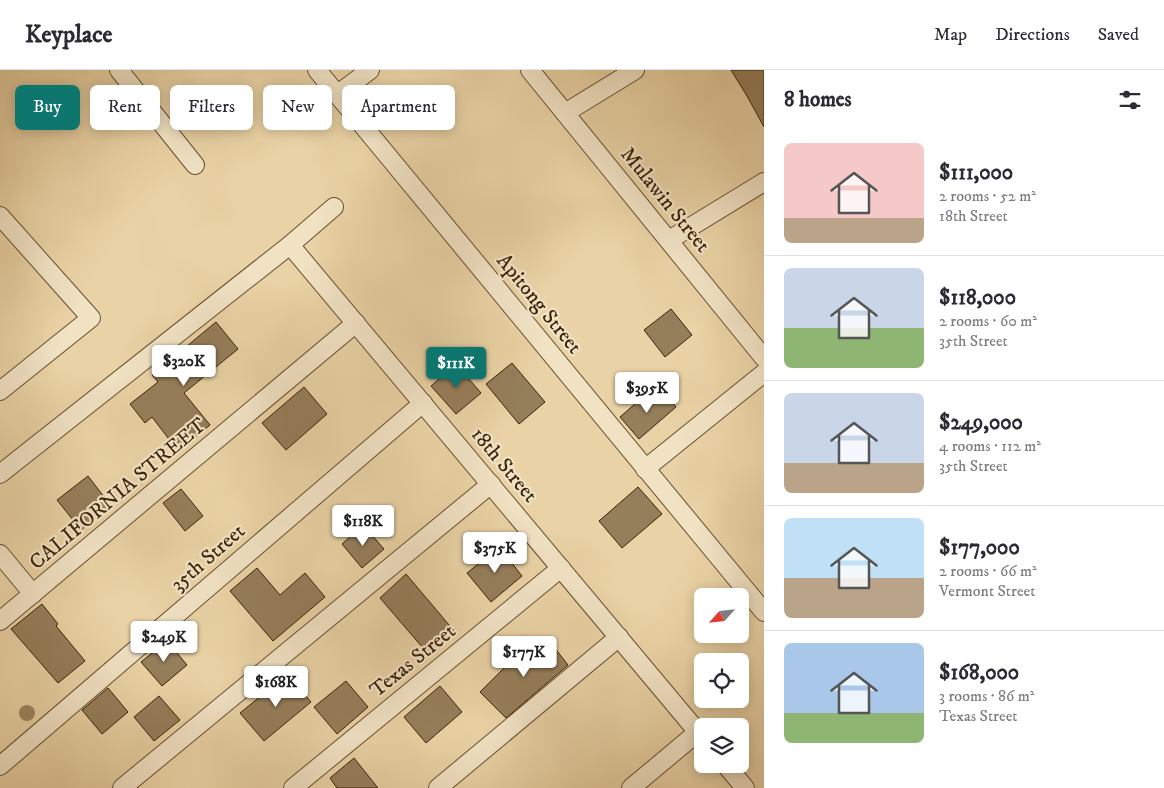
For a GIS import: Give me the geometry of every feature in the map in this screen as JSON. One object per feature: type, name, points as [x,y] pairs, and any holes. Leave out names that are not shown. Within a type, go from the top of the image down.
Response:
[{"type":"street","points":[[119,70],[195,165]]},
{"type":"street","name":"Apitong Street","points":[[317,70],[764,612]]},
{"type":"street","points":[[338,94],[370,70]]},
{"type":"street","name":"Mulawin Street","points":[[530,70],[764,358]]},
{"type":"street","points":[[565,113],[635,70]]},
{"type":"street","points":[[669,240],[764,182]]},
{"type":"street","points":[[0,474],[334,207]]},
{"type":"street","points":[[0,216],[91,318],[2,384]]},
{"type":"street","name":"18th Street","points":[[290,244],[694,728]]},
{"type":"street","name":"CALIFORNIA STREET","points":[[0,621],[356,323]]},
{"type":"street","points":[[645,469],[764,373]]},
{"type":"street","name":"35th Street","points":[[0,766],[423,403]]},
{"type":"street","points":[[122,788],[490,484]]},
{"type":"street","points":[[0,554],[33,594]]},
{"type":"street","name":"Texas Street","points":[[293,788],[561,568]]},
{"type":"street","points":[[438,788],[619,637]]},
{"type":"street","points":[[631,788],[694,740]]},
{"type":"street","points":[[732,773],[745,788]]},
{"type":"building","points":[[731,70],[764,70],[764,127],[747,96]]},
{"type":"building","points":[[671,309],[692,335],[665,357],[644,330]]},
{"type":"building","points":[[216,322],[238,349],[184,393],[210,425],[178,451],[152,417],[145,423],[130,404],[158,382],[152,375]]},
{"type":"building","points":[[512,363],[545,402],[519,424],[486,384]]},
{"type":"building","points":[[456,364],[481,393],[456,414],[431,386]]},
{"type":"building","points":[[304,387],[327,414],[286,450],[262,423]]},
{"type":"building","points":[[663,392],[676,407],[639,439],[620,417],[643,397],[649,404]]},
{"type":"building","points":[[88,476],[111,506],[81,530],[57,500]]},
{"type":"building","points":[[638,487],[662,514],[622,548],[599,521]]},
{"type":"building","points":[[181,489],[203,516],[185,531],[163,503]]},
{"type":"building","points":[[363,525],[384,549],[362,568],[342,544]]},
{"type":"building","points":[[499,547],[522,576],[491,602],[467,573]]},
{"type":"building","points":[[257,568],[280,595],[305,573],[325,597],[273,641],[230,591]]},
{"type":"building","points":[[406,574],[455,632],[429,655],[380,598]]},
{"type":"building","points":[[42,604],[58,624],[56,626],[85,661],[58,683],[11,629]]},
{"type":"building","points":[[546,637],[568,665],[506,718],[480,692],[506,666],[508,668]]},
{"type":"building","points":[[167,641],[187,665],[162,686],[141,662]]},
{"type":"building","points":[[288,674],[311,702],[264,741],[240,713]]},
{"type":"building","points":[[346,681],[368,707],[337,734],[314,707]]},
{"type":"building","points":[[440,686],[462,712],[426,743],[404,717]]},
{"type":"building","points":[[108,688],[128,712],[102,734],[82,710]]},
{"type":"building","points":[[159,696],[180,720],[154,741],[134,717]]},
{"type":"building","points":[[354,758],[378,788],[337,788],[330,778]]}]
